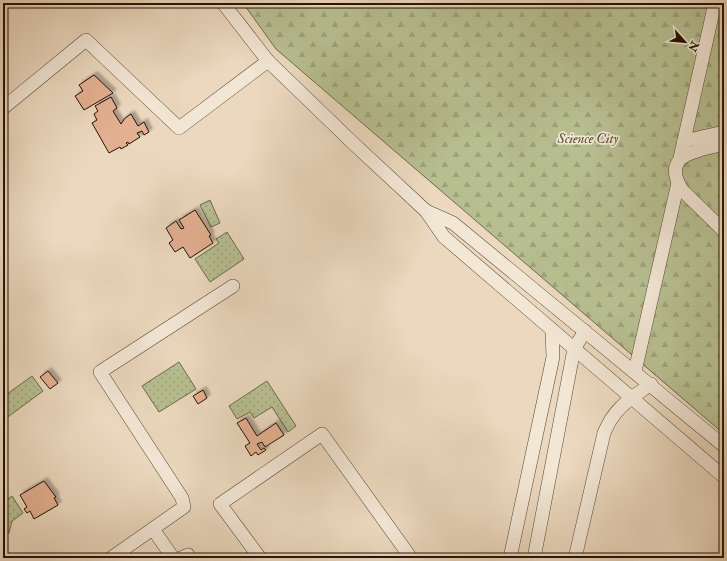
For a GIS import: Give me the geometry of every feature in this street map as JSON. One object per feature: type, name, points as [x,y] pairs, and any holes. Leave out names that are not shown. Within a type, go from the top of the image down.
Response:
[{"type":"street","points":[[224,3],[268,61],[426,211],[444,237],[724,477]]},
{"type":"street","points":[[680,158],[715,3]]},
{"type":"street","points":[[3,108],[86,40],[179,128],[268,61]]},
{"type":"street","points":[[684,142],[724,132]]},
{"type":"street","points":[[635,370],[678,183],[676,163],[686,153],[724,144]]},
{"type":"street","points":[[678,183],[690,199],[724,231]]},
{"type":"street","points":[[426,211],[453,223],[635,370],[724,446]]},
{"type":"street","points":[[111,558],[184,507],[182,498],[100,372],[233,286]]},
{"type":"street","points":[[510,558],[553,357],[552,330]]},
{"type":"street","points":[[534,558],[574,349],[586,330]]},
{"type":"street","points":[[575,558],[604,433],[610,418],[618,409],[651,384]]},
{"type":"street","points":[[260,558],[220,504],[322,434],[411,558]]},
{"type":"street","points":[[153,528],[173,558]]},
{"type":"street","points":[[181,558],[188,555],[190,558]]},
{"type":"green space","name":"Science City","points":[[243,3],[724,3],[724,434],[276,49]]},
{"type":"green space","points":[[210,200],[220,223],[211,227],[200,205]]},
{"type":"green space","points":[[227,232],[244,259],[210,282],[195,259],[219,243],[216,239]]},
{"type":"green space","points":[[179,362],[196,389],[159,412],[142,386]]},
{"type":"green space","points":[[32,376],[43,391],[5,419],[3,417],[3,397]]},
{"type":"green space","points":[[267,381],[296,426],[288,432],[272,407],[254,418],[250,412],[237,419],[229,406]]},
{"type":"green space","points":[[12,496],[23,513],[12,521],[9,533],[3,537],[3,503]]},
{"type":"building","points":[[94,75],[113,93],[84,110],[75,96],[83,91],[79,85]]},
{"type":"building","points":[[111,97],[117,108],[113,111],[121,124],[125,118],[131,114],[138,126],[144,122],[149,132],[144,135],[142,131],[137,133],[140,137],[129,144],[128,142],[126,143],[128,145],[121,149],[120,147],[109,153],[92,123],[97,120],[94,114],[98,111],[95,106]]},
{"type":"building","points":[[195,210],[211,235],[209,236],[213,243],[190,258],[183,247],[175,252],[169,243],[173,240],[166,228],[176,221],[181,229],[184,228],[179,220]]},
{"type":"building","points":[[48,371],[58,383],[50,389],[40,377]]},
{"type":"building","points":[[203,390],[207,398],[198,404],[193,396]]},
{"type":"building","points":[[246,418],[257,436],[276,423],[284,435],[265,447],[262,442],[257,444],[261,450],[264,448],[266,450],[258,455],[256,452],[251,456],[245,446],[250,443],[237,423]]},
{"type":"building","points":[[44,481],[56,497],[54,498],[58,505],[34,519],[30,511],[27,513],[24,509],[27,507],[20,495]]}]
